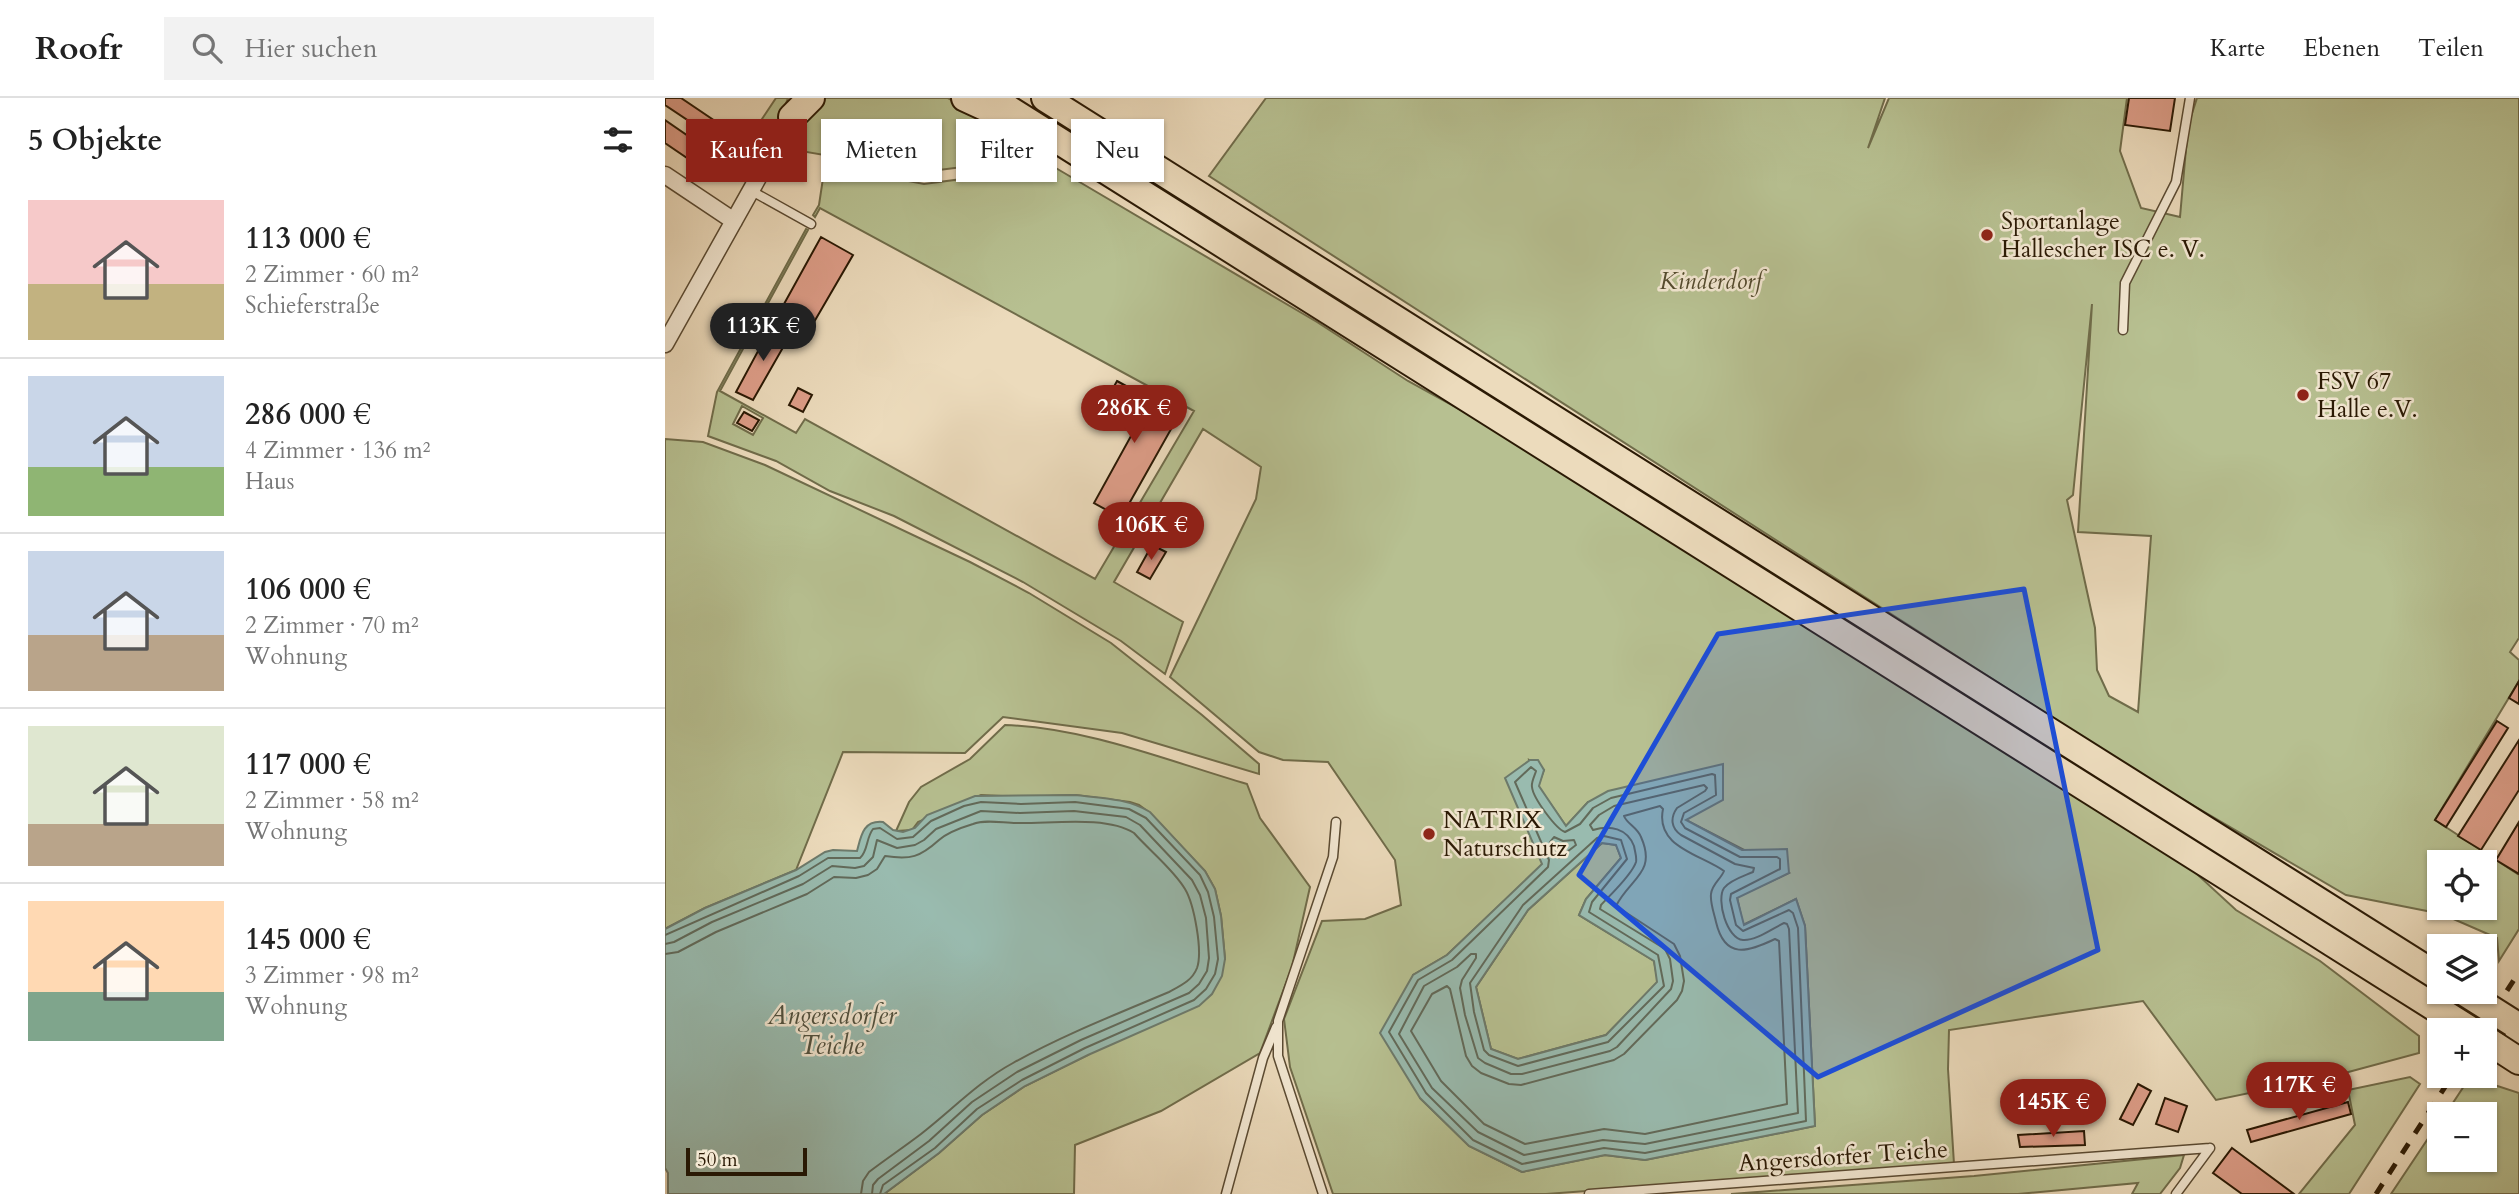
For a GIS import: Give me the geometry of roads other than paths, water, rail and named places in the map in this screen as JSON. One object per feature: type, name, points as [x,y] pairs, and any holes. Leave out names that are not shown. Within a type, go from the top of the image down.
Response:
[{"type":"highway","points":[[793,108],[811,98]]},
{"type":"highway","points":[[965,98],[1012,119]]},
{"type":"highway","points":[[991,98],[1023,119]]},
{"type":"highway","points":[[1045,98],[1078,119]]},
{"type":"highway","points":[[1061,98],[1083,119]]},
{"type":"highway","points":[[1057,141],[2452,1018]]},
{"type":"highway","points":[[1164,173],[2427,969]]},
{"type":"highway","points":[[2483,1004],[2517,1025]]},
{"type":"highway","points":[[2501,1049],[2519,1068]]},
{"type":"street","points":[[665,344],[670,323],[734,221],[793,108]]},
{"type":"street","points":[[665,175],[734,221]]},
{"type":"lane","points":[[2123,330],[2125,283],[2176,182],[2190,98]]},
{"type":"lane","points":[[750,190],[811,224]]},
{"type":"lane","points":[[1226,1194],[1263,1058],[1333,857],[1336,822]]},
{"type":"lane","points":[[1278,1021],[1278,1056],[1323,1194]]},
{"type":"lane","name":"Angersdorfer Teiche","points":[[1589,1194],[2210,1148],[2176,1194]]},
{"type":"water","points":[[1530,760],[1538,760],[1544,770],[1539,786],[1566,826],[1588,802],[1608,791],[1723,764],[1723,800],[1686,820],[1742,850],[1787,849],[1789,873],[1737,898],[1744,925],[1796,899],[1805,926],[1815,1126],[1645,1160],[1605,1155],[1522,1172],[1469,1146],[1420,1098],[1380,1033],[1413,975],[1447,955],[1542,864],[1505,778]],"holes":[[[1602,843],[1616,845],[1621,858],[1586,899],[1579,915],[1654,961],[1657,982],[1606,1035],[1518,1059],[1491,1049],[1476,987],[1528,910]]]},
{"type":"water","name":"Angersdorfer Teiche","points":[[1075,795],[1123,801],[1150,812],[1205,871],[1215,889],[1221,916],[1225,959],[1222,976],[1212,994],[1199,1006],[1025,1086],[982,1115],[939,1153],[884,1194],[668,1194],[668,1173],[665,1168],[665,929],[705,908],[796,870],[825,852],[857,851],[864,830],[876,822],[883,822],[893,830],[903,832],[915,828],[927,815],[975,796]]},
{"type":"railway","points":[[2489,1018],[2519,972]]},
{"type":"railway","points":[[2376,1194],[2444,1088]]},
{"type":"place","name":"Sportanlage Hallescher ISC e. V.","points":[[1987,235]]},
{"type":"place","name":"FSV 67 Halle e.V.","points":[[2303,395]]},
{"type":"place","name":"NATRIX Naturschutz","points":[[1429,834]]},
{"type":"park label","name":"Kinderdorf","points":[[1711,281]]}]
